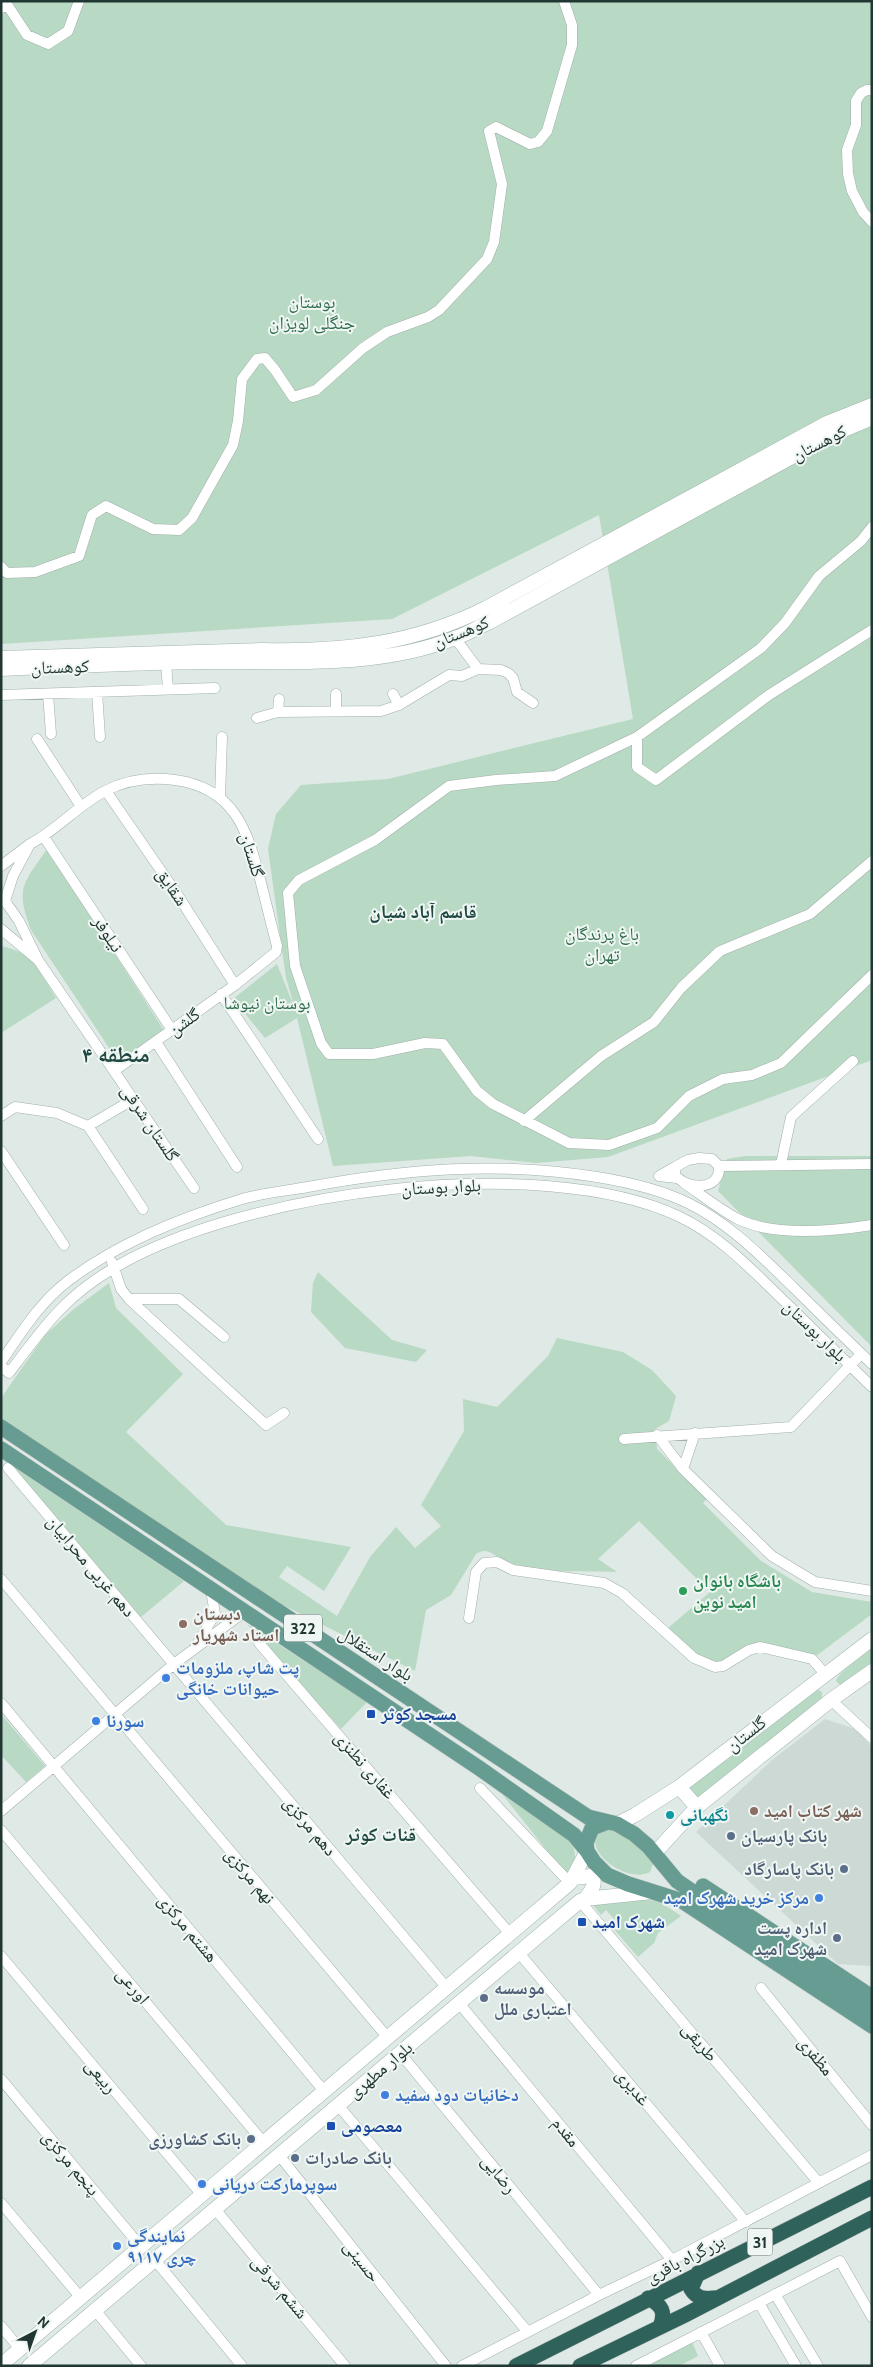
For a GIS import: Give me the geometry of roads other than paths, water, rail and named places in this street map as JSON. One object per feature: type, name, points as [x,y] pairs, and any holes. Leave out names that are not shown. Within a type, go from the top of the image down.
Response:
[{"type":"highway","name":"بزرگراه باقری","points":[[516,2366],[872,2187]]},
{"type":"highway","name":"31","points":[[580,2366],[872,2218]]},
{"type":"highway","points":[[698,2273],[691,2289],[694,2295],[703,2299],[715,2298]]},
{"type":"highway","points":[[648,2298],[662,2309],[664,2317],[660,2326]]},
{"type":"main road","name":"کوهستان","points":[[1,669],[362,658],[405,652],[455,638],[490,622],[827,423],[872,405]]},
{"type":"main road","name":"کوهستان","points":[[1,658],[302,651],[400,640],[459,621],[651,527],[834,434],[872,418]]},
{"type":"main road","name":"بلوار استقلال","points":[[1,1426],[588,1817],[613,1823],[634,1834],[677,1881]]},
{"type":"main road","name":"322","points":[[1,1449],[538,1810],[574,1835],[587,1851]]},
{"type":"main road","name":"گلستان","points":[[613,1823],[635,1816],[679,1787],[746,1733],[822,1679],[872,1639]]},
{"type":"main road","name":"گلستان","points":[[654,1854],[697,1807],[835,1697],[872,1671]]},
{"type":"main road","points":[[822,1679],[835,1697]]},
{"type":"main road","points":[[679,1787],[697,1807]]},
{"type":"main road","points":[[538,1810],[551,1814],[557,1811],[562,1804],[557,1797]]},
{"type":"main road","points":[[613,1823],[598,1825],[590,1831],[586,1843],[587,1851],[599,1868],[616,1880],[663,1894],[698,1911],[872,2026]]},
{"type":"main road","points":[[572,1880],[587,1851]]},
{"type":"main road","points":[[572,1880],[585,1875],[591,1876],[594,1880],[594,1885],[583,1900]]},
{"type":"main road","name":"بلوار مطهری","points":[[1,2365],[572,1880]]},
{"type":"main road","points":[[677,1881],[690,1882],[706,1887],[872,1997]]},
{"type":"main road","points":[[677,1881],[872,2014]]},
{"type":"main road","points":[[583,1900],[663,1894],[872,2038]]},
{"type":"main road","name":"بلوار مطهری","points":[[33,2364],[583,1900]]},
{"type":"street","points":[[1,8],[8,6],[27,35],[48,44],[68,31],[79,1]]},
{"type":"street","points":[[1,567],[7,573],[35,572],[78,556],[92,515],[106,506],[152,530],[179,530],[192,518],[232,445],[238,421],[242,379],[256,359],[264,358],[276,370],[293,397],[302,395],[316,390],[363,348],[387,332],[428,317],[439,310],[487,259],[494,242],[502,184],[489,131],[496,127],[530,144],[538,142],[547,131],[572,44],[572,25],[564,1]]},
{"type":"street","points":[[872,90],[862,93],[856,101],[856,124],[847,150],[848,174],[852,191],[863,212],[872,222]]},
{"type":"street","points":[[872,527],[861,541],[819,576],[785,623],[760,648],[636,738],[554,776],[496,780],[449,786],[375,840],[299,880],[288,893],[295,966],[321,1043],[329,1054],[373,1054],[425,1043],[443,1044],[477,1091],[493,1104],[570,1143],[609,1145],[657,1128],[689,1096],[723,1079],[752,1075],[781,1063],[872,975]]},
{"type":"street","points":[[636,738],[637,767],[656,780],[769,695],[872,630]]},
{"type":"street","points":[[455,638],[478,669]]},
{"type":"street","points":[[166,663],[168,689]]},
{"type":"street","points":[[257,718],[278,712],[381,711],[399,705],[449,675],[462,676],[478,669],[501,670],[508,673],[513,678],[517,692],[533,703]]},
{"type":"street","points":[[1,695],[215,688]]},
{"type":"street","points":[[97,692],[100,737]]},
{"type":"street","points":[[48,694],[51,734]]},
{"type":"street","points":[[336,694],[336,710]]},
{"type":"street","points":[[393,694],[399,705]]},
{"type":"street","points":[[278,712],[279,699]]},
{"type":"street","points":[[220,798],[222,737]]},
{"type":"street","points":[[37,738],[80,805]]},
{"type":"street","name":"گلستان","points":[[1,866],[30,844],[44,837],[80,805],[106,791],[137,780],[165,779],[192,784],[220,798],[238,818],[251,845],[277,946],[276,952]]},
{"type":"street","name":"شقایق","points":[[106,791],[177,894],[235,984]]},
{"type":"street","name":"نیلوفر","points":[[44,837],[172,1030]]},
{"type":"street","points":[[3,905],[12,876],[30,844]]},
{"type":"street","points":[[524,1120],[601,1056],[654,1022],[681,988],[720,951],[810,914],[872,861]]},
{"type":"street","points":[[1,889],[3,905],[19,921],[38,960]]},
{"type":"street","points":[[1,929],[38,960]]},
{"type":"street","name":"گلشن","points":[[114,1071],[235,984],[276,952]]},
{"type":"street","name":"گلستان شرقی","points":[[38,960],[194,1188]]},
{"type":"street","points":[[221,994],[318,1139]]},
{"type":"street","points":[[156,1042],[237,1167]]},
{"type":"street","points":[[781,1164],[791,1117],[853,1061]]},
{"type":"street","points":[[88,1126],[134,1099]]},
{"type":"street","points":[[1,1116],[15,1107],[57,1113],[88,1126],[143,1209]]},
{"type":"street","points":[[1,1152],[64,1244]]},
{"type":"street","points":[[649,1204],[659,1176],[683,1162],[699,1158],[712,1159],[719,1166],[872,1164]]},
{"type":"street","points":[[659,1176],[680,1180],[695,1186],[706,1184],[717,1176],[719,1166]]},
{"type":"street","points":[[675,1167],[674,1171],[680,1180],[739,1220],[767,1229],[802,1230],[872,1225]]},
{"type":"street","points":[[462,1168],[464,1184]]},
{"type":"street","points":[[452,1185],[462,1168]]},
{"type":"street","name":"بلوار بوستان","points":[[1,1362],[36,1313],[54,1292],[109,1254],[137,1239],[194,1215],[242,1199],[367,1176],[462,1168],[529,1169],[578,1174],[654,1189],[687,1203],[718,1220],[746,1243],[872,1364]]},
{"type":"street","name":"بلوار بوستان","points":[[1,1366],[9,1372],[50,1318],[73,1296],[114,1267],[204,1228],[250,1214],[369,1192],[464,1184],[528,1185],[576,1190],[649,1204],[680,1217],[709,1234],[736,1255],[872,1387]]},
{"type":"street","points":[[706,1184],[714,1203]]},
{"type":"street","points":[[242,1199],[250,1214]]},
{"type":"street","points":[[736,1255],[746,1243]]},
{"type":"street","points":[[109,1254],[121,1289],[129,1299],[266,1425],[284,1413]]},
{"type":"street","points":[[54,1292],[64,1305]]},
{"type":"street","points":[[129,1299],[179,1299],[224,1337]]},
{"type":"street","points":[[624,1439],[657,1435],[791,1427],[861,1354]]},
{"type":"street","points":[[683,1469],[696,1433]]},
{"type":"street","points":[[657,1435],[683,1469],[772,1556],[815,1582],[872,1591]]},
{"type":"street","name":"دهم غربی محرابیان","points":[[8,1468],[174,1664]]},
{"type":"street","points":[[470,1618],[476,1572],[484,1563],[490,1561],[513,1570],[604,1583],[622,1593],[694,1658],[705,1664],[715,1667],[723,1666],[750,1650],[760,1647],[812,1659],[822,1679]]},
{"type":"street","name":"نهم مرکزی","points":[[1,1579],[388,2038]]},
{"type":"street","points":[[196,1646],[216,1614],[211,1590]]},
{"type":"street","points":[[1,1811],[52,1765],[174,1664],[244,1612]]},
{"type":"street","name":"غفاری نطنزی","points":[[259,1643],[510,1934]]},
{"type":"street","name":"دهم مرکزی","points":[[174,1664],[446,1988]]},
{"type":"street","points":[[835,1697],[872,1738]]},
{"type":"street","name":"هشتم مرکزی","points":[[1,1704],[324,2091]]},
{"type":"street","points":[[480,1788],[572,1880]]},
{"type":"street","name":"اورعی","points":[[1,1830],[264,2143]]},
{"type":"street","name":"طریقی","points":[[583,1900],[819,2183]]},
{"type":"street","name":"غدیری","points":[[520,1953],[746,2222]]},
{"type":"street","name":"ربیعی","points":[[1,1956],[202,2196]]},
{"type":"street","name":"مظفری","points":[[761,1988],[872,2125]]},
{"type":"street","name":"مقدم","points":[[460,2003],[672,2260]]},
{"type":"street","name":"رضایی","points":[[400,2053],[599,2295]]},
{"type":"street","name":"پنجم مرکزی","points":[[1,2079],[141,2247]]},
{"type":"street","points":[[338,2105],[527,2331]]},
{"type":"street","name":"حسینی","points":[[279,2155],[446,2366]]},
{"type":"street","points":[[462,2366],[527,2331],[746,2222],[872,2155]]},
{"type":"street","points":[[1,2203],[81,2298]]},
{"type":"street","name":"ششم شرقی","points":[[215,2209],[346,2366]]},
{"type":"street","points":[[154,2260],[242,2366]]},
{"type":"street","points":[[642,2364],[700,2332],[840,2261],[872,2317]]},
{"type":"street","points":[[775,2294],[818,2366]]},
{"type":"street","points":[[759,2303],[796,2366]]},
{"type":"street","points":[[95,2310],[140,2366]]},
{"type":"street","points":[[1,2326],[20,2349]]},
{"type":"street","points":[[700,2332],[720,2366]]},
{"type":"place","name":"باشگاه بانوان امید نوین","points":[[683,1591]]},
{"type":"place","name":"دبستان استاد شهریار","points":[[183,1624]]},
{"type":"place","name":"پت شاپ، ملزومات حیوانات خانگی","points":[[166,1678]]},
{"type":"place","name":"مسجد کوثر","points":[[371,1714]]},
{"type":"place","name":"سورنا","points":[[96,1721]]},
{"type":"place","name":"شهر کتاب امید","points":[[754,1811]]},
{"type":"place","name":"نگهبانی","points":[[670,1815]]},
{"type":"place","name":"بانک پارسیان","points":[[731,1836]]},
{"type":"place","name":"بانک پاسارگاد","points":[[844,1869]]},
{"type":"place","name":"مرکز خرید شهرک امید","points":[[819,1898]]},
{"type":"place","name":"شهرک امید","points":[[582,1922]]},
{"type":"place","name":"اداره پست شهرک امید","points":[[837,1938]]},
{"type":"place","name":"موسسه اعتباری ملل","points":[[484,1998]]},
{"type":"place","name":"دخانیات دود سفید","points":[[385,2095]]},
{"type":"place","name":"معصومی","points":[[331,2126]]},
{"type":"place","name":"بانک کشاورزی","points":[[251,2139]]},
{"type":"place","name":"بانک صادرات","points":[[295,2158]]},
{"type":"place","name":"سوپرمارکت دریانی","points":[[202,2184]]},
{"type":"place","name":"نمایندگی ۹۱۱۷ چری","points":[[117,2246]]},
{"type":"district","name":"قاسم آباد شیان","points":[[423,911]]},
{"type":"district","name":"منطقه ۴","points":[[116,1054]]},
{"type":"district","name":"قنات کوثر","points":[[381,1834]]},
{"type":"park label","name":"بوستان جنگلی لویزان","points":[[312,312]]},
{"type":"park label","name":"باغ پرندگان تهران","points":[[602,944]]},
{"type":"park label","name":"بوستان نیوشا","points":[[267,1003]]}]
